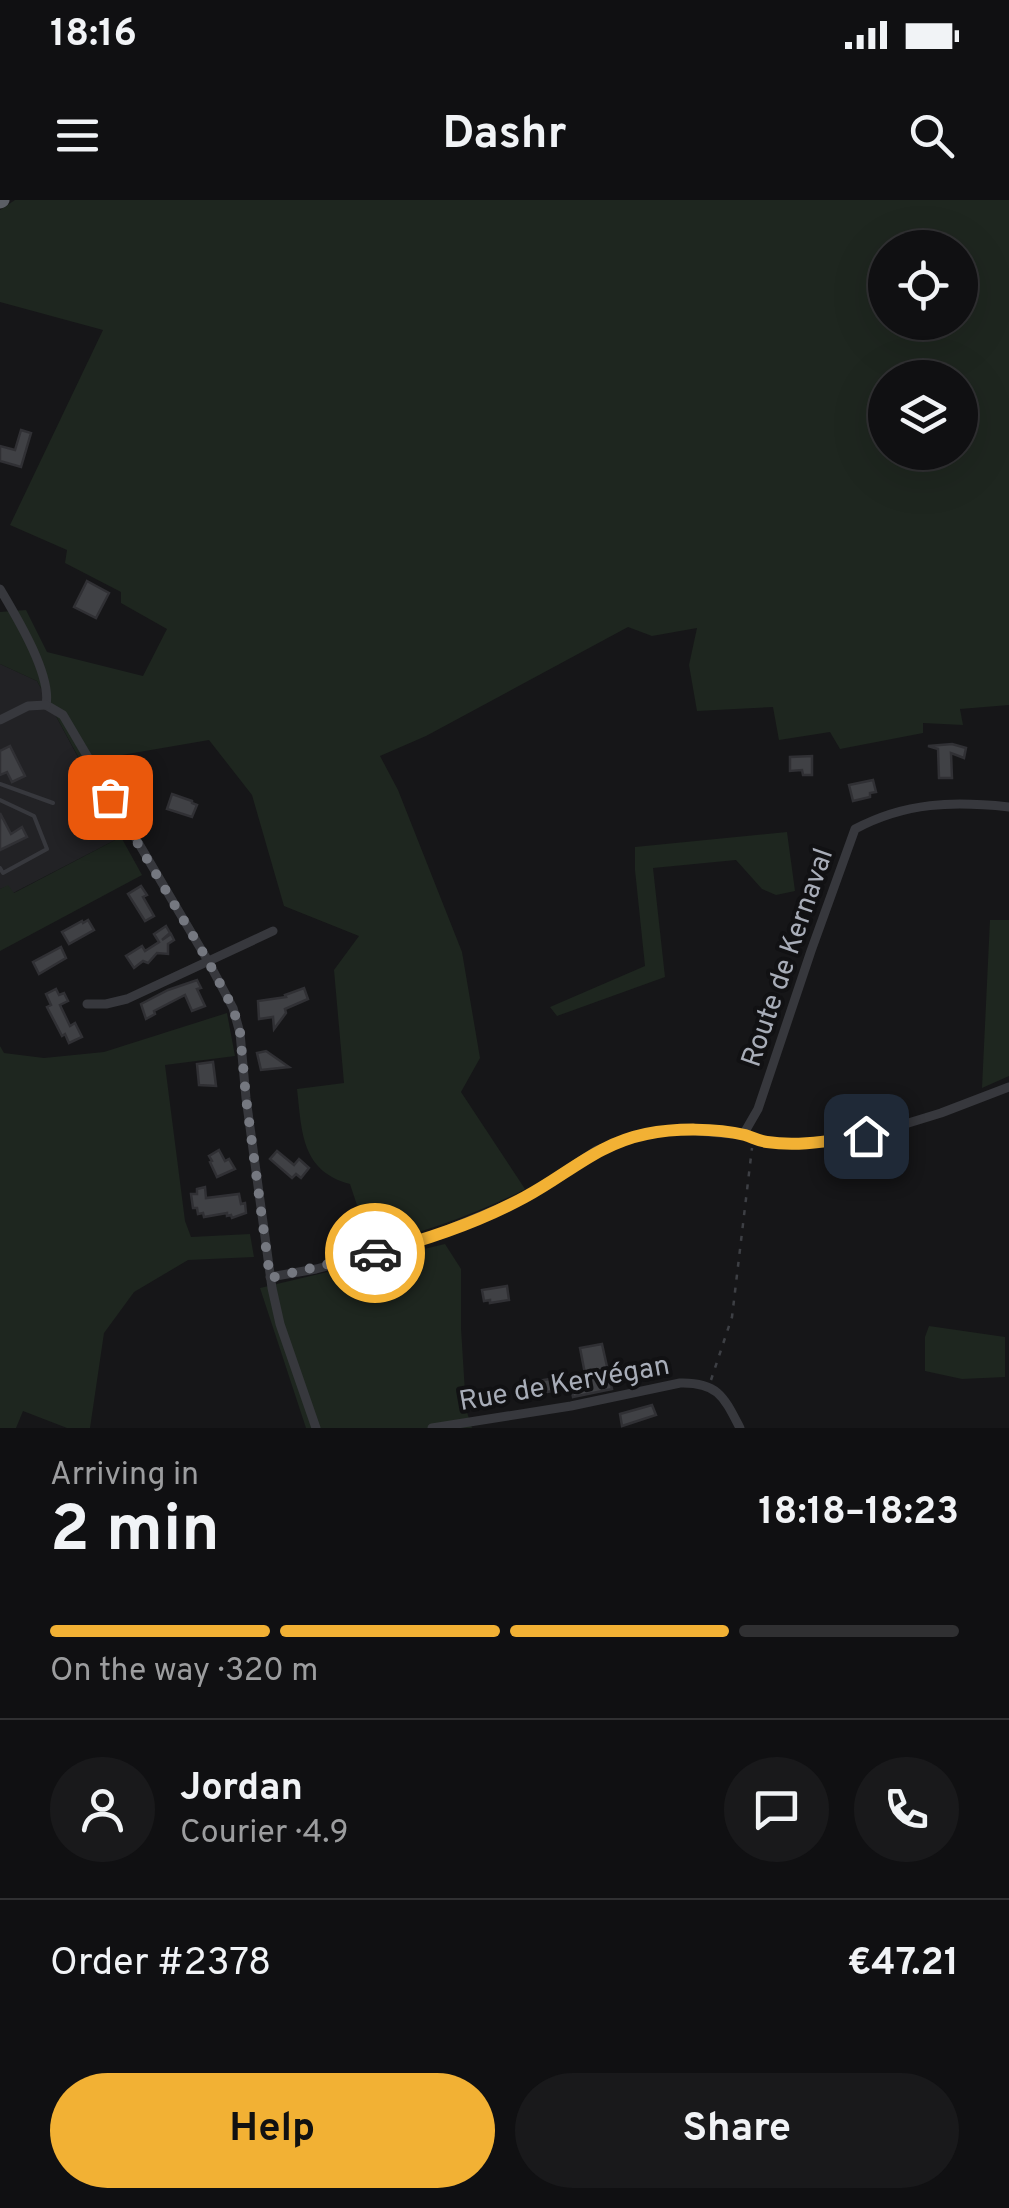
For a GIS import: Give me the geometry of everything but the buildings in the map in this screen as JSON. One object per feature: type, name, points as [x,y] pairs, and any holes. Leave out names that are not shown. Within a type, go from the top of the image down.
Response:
[{"type":"street","points":[[0,589],[47,684],[46,705]]},
{"type":"street","points":[[0,720],[28,706],[46,705],[63,716],[233,1008],[240,1032],[270,1278],[280,1324],[316,1428]]},
{"type":"street","name":"Route de Kernaval","points":[[748,1136],[855,829],[911,806],[1009,807]]},
{"type":"street","points":[[87,1004],[127,1000],[273,931]]},
{"type":"street","points":[[270,1278],[418,1242],[528,1196],[596,1150],[644,1134],[686,1130],[748,1136],[766,1142],[809,1143],[866,1136],[1009,1087]]},
{"type":"street","name":"Rue de Kervégan","points":[[432,1428],[572,1406],[680,1383],[708,1386],[725,1398],[740,1428]]},
{"type":"lane","points":[[0,784],[53,803]]},
{"type":"lane","points":[[0,800],[34,816],[48,850],[3,873],[0,868]]},
{"type":"path","points":[[708,1386],[732,1316],[748,1136]]},
{"type":"shaded area","points":[[15,200],[1009,200],[1009,705],[960,709],[963,725],[923,723],[923,733],[840,749],[830,732],[779,740],[773,707],[697,711],[689,665],[697,628],[652,636],[628,627],[426,736],[380,756],[398,790],[462,952],[480,1058],[461,1092],[525,1189],[469,1215],[371,1247],[350,1184],[322,1170],[307,1148],[297,1089],[344,1083],[334,970],[359,936],[284,906],[252,795],[209,740],[81,762],[37,681],[0,664],[0,612],[26,610],[47,652],[143,676],[167,629],[121,603],[121,592],[65,563],[67,550],[10,525],[103,330],[0,302],[0,210]]},
{"type":"shaded area","points":[[0,664],[37,681],[121,837],[13,893],[8,886],[0,889]]},
{"type":"shaded area","points":[[787,832],[795,891],[776,895],[762,889],[736,860],[653,868],[665,977],[557,1016],[550,1007],[645,966],[635,847]]},
{"type":"shaded area","points":[[121,837],[142,875],[0,951],[0,889],[8,885],[14,893]]},
{"type":"shaded area","points":[[990,920],[1009,920],[1009,1076],[982,1088]]},
{"type":"shaded area","points":[[227,1013],[235,1056],[165,1065],[185,1221],[191,1237],[250,1234],[254,1257],[188,1260],[134,1292],[104,1333],[90,1428],[67,1428],[23,1411],[16,1428],[0,1428],[0,1046],[4,1053],[44,1058],[104,1052]]},
{"type":"shaded area","points":[[445,1244],[461,1269],[466,1409],[472,1428],[306,1428],[260,1288]]},
{"type":"shaded area","points":[[929,1326],[1005,1337],[1005,1377],[962,1379],[925,1371],[925,1337]]},
{"type":"way so far","points":[[110,797],[233,1008],[240,1032],[270,1278],[375,1253]]},
{"type":"route","points":[[375,1253],[418,1242],[508,1205],[596,1150],[644,1134],[686,1130],[743,1134],[766,1142],[809,1143],[866,1136]]}]
